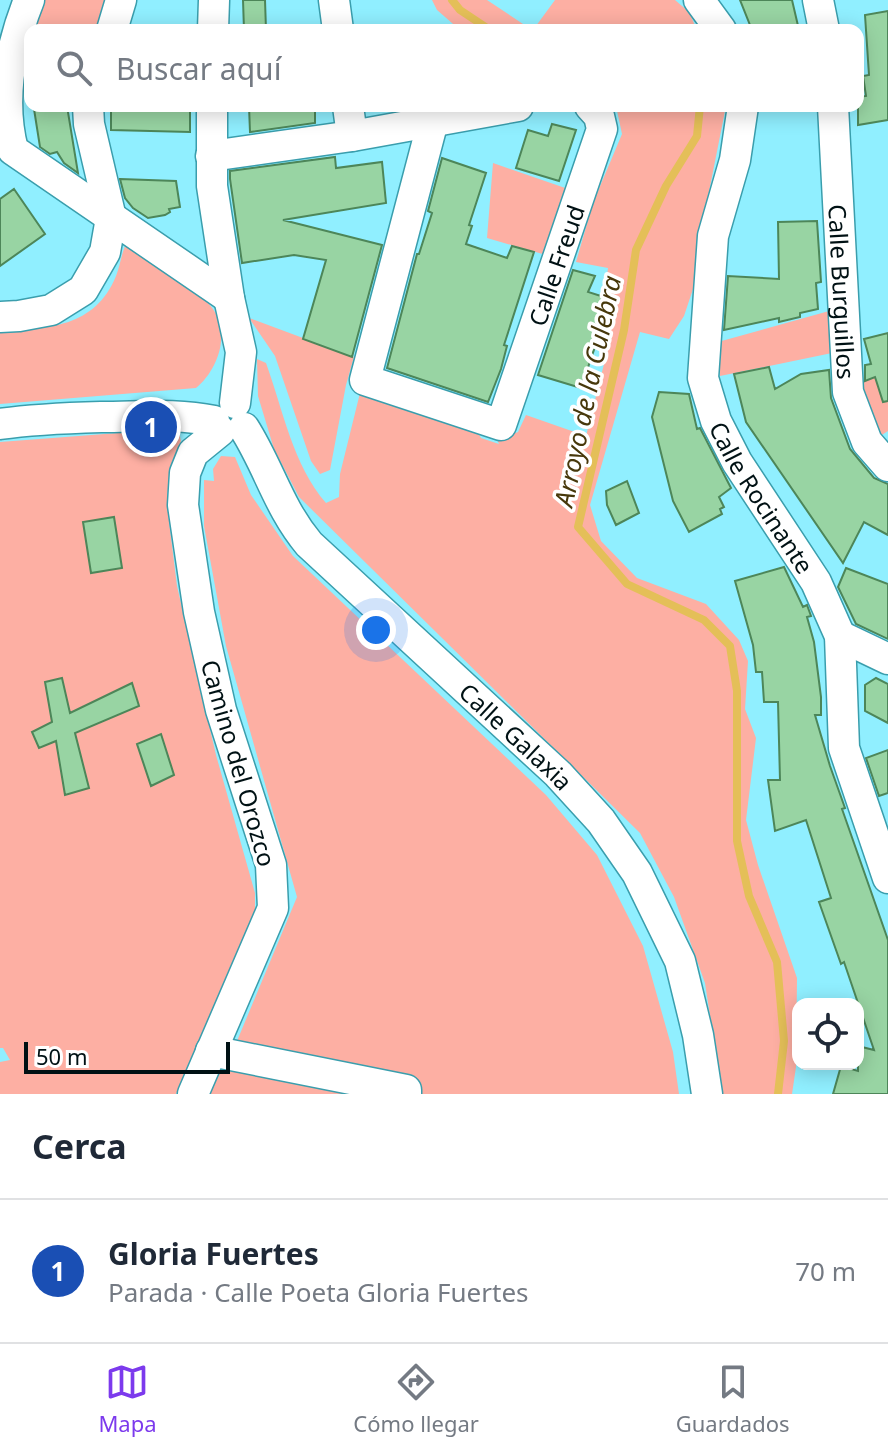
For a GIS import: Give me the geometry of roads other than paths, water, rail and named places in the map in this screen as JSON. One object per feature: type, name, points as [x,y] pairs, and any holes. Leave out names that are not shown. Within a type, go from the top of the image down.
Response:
[{"type":"street","points":[[29,0],[9,50],[1,89],[3,131],[13,150],[229,298]]},
{"type":"street","points":[[114,24],[121,0]]},
{"type":"street","points":[[213,24],[214,0]]},
{"type":"street","points":[[334,0],[337,24]]},
{"type":"street","points":[[699,0],[717,24]]},
{"type":"street","points":[[818,0],[823,24]]},
{"type":"street","points":[[0,317],[51,310],[83,290],[105,252],[111,218],[88,112]]},
{"type":"street","points":[[0,424],[44,418],[160,415],[228,421],[241,352],[229,298],[212,186],[212,112]]},
{"type":"street","points":[[211,156],[350,121],[433,121],[484,112]]},
{"type":"street","name":"Calle Freud","points":[[433,121],[365,380],[501,425],[602,129],[595,112]]},
{"type":"street","name":"Calle Rocinante","points":[[742,112],[735,160],[713,236],[703,378],[716,421],[737,462],[816,582],[840,636],[844,748],[879,828],[888,878]]},
{"type":"street","name":"Calle Burguillos","points":[[833,112],[848,392],[867,442],[888,466]]},
{"type":"street","name":"Camino del Orozco","points":[[193,1094],[273,908],[271,865],[221,710],[199,612],[183,505],[185,473],[193,453],[228,421]]},
{"type":"street","name":"Calle Galaxia","points":[[228,421],[254,444],[290,522],[309,544],[558,774],[610,834],[637,873],[680,961],[696,1022],[707,1094]]},
{"type":"street","points":[[840,636],[888,659]]},
{"type":"street","points":[[211,1051],[406,1090],[406,1094]]},
{"type":"waterway","name":"Arroyo de la Culebra","points":[[452,0],[460,10],[481,24]]},
{"type":"waterway","name":"Arroyo de la Culebra","points":[[699,112],[697,136],[666,186],[636,250],[624,330],[578,527],[627,584],[704,620],[730,646],[737,691],[737,841],[749,896],[777,962],[784,1041],[778,1094]]},
{"type":"place","name":"Gloria Fuertes","points":[[151,427]]}]
